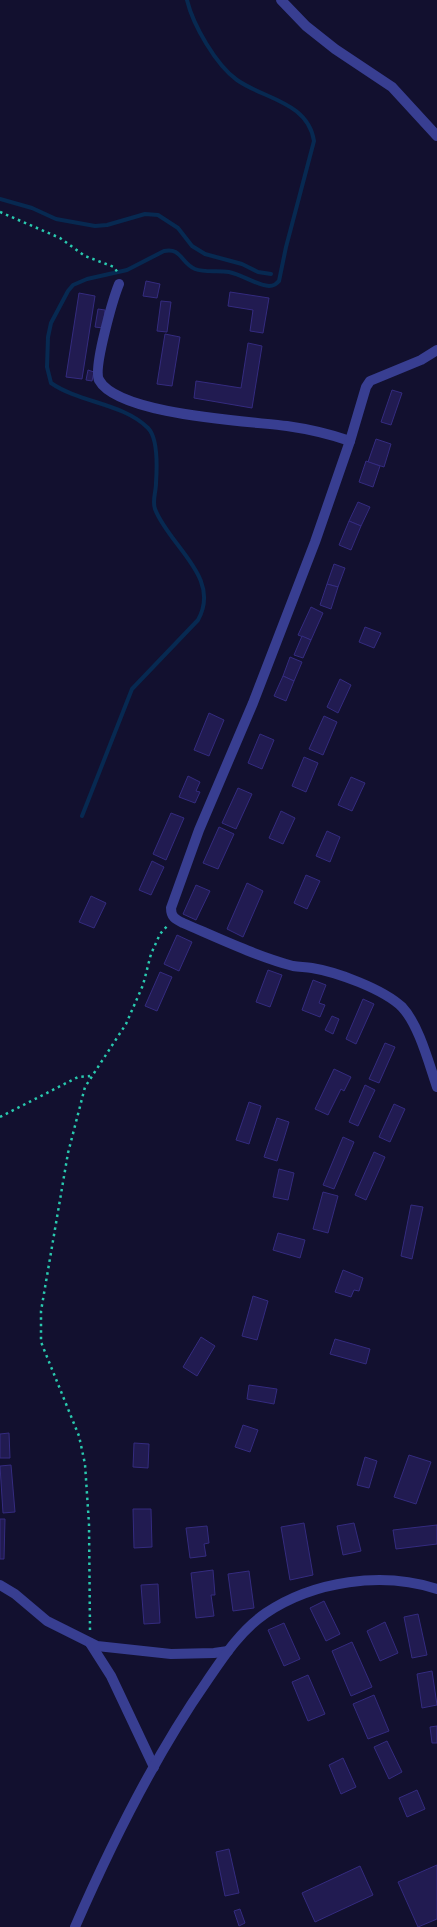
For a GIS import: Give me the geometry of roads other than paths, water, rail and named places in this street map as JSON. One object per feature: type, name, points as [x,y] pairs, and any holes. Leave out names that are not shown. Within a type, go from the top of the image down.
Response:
[{"type":"street","points":[[281,0],[306,26],[392,87],[437,136]]},
{"type":"street","points":[[119,284],[102,348],[98,373],[98,379],[112,393],[126,400],[170,411],[288,426],[350,441]]},
{"type":"street","points":[[437,350],[421,360],[370,381],[366,387],[350,441],[315,542],[253,703],[199,830],[171,908],[171,914],[174,919],[257,953],[294,966],[313,968],[332,974],[380,992],[402,1008],[408,1015],[426,1051],[437,1087]]},
{"type":"street","points":[[75,1927],[109,1852],[177,1726],[228,1650],[250,1626],[266,1613],[301,1596],[349,1582],[380,1581],[437,1589]]},
{"type":"street","points":[[0,1585],[15,1594],[47,1621],[90,1643],[112,1649],[171,1654],[207,1653],[228,1650]]},
{"type":"street","points":[[90,1643],[111,1676],[154,1767]]},
{"type":"waterway","points":[[82,816],[132,689],[198,620],[204,604],[199,576],[162,523],[155,509],[157,462],[154,439],[151,433],[148,428],[126,413],[62,390],[51,383],[47,367],[48,337],[51,323],[73,285],[87,279],[127,270],[164,251],[170,250],[178,253],[195,269],[229,272],[264,285],[271,286],[276,284],[279,281],[314,141],[310,128],[294,110],[237,80],[221,65],[206,44],[194,21],[187,0]]},
{"type":"waterway","points":[[0,199],[32,208],[56,219],[95,226],[107,225],[145,214],[158,215],[178,228],[192,246],[205,254],[242,264],[258,272],[271,274]]}]
